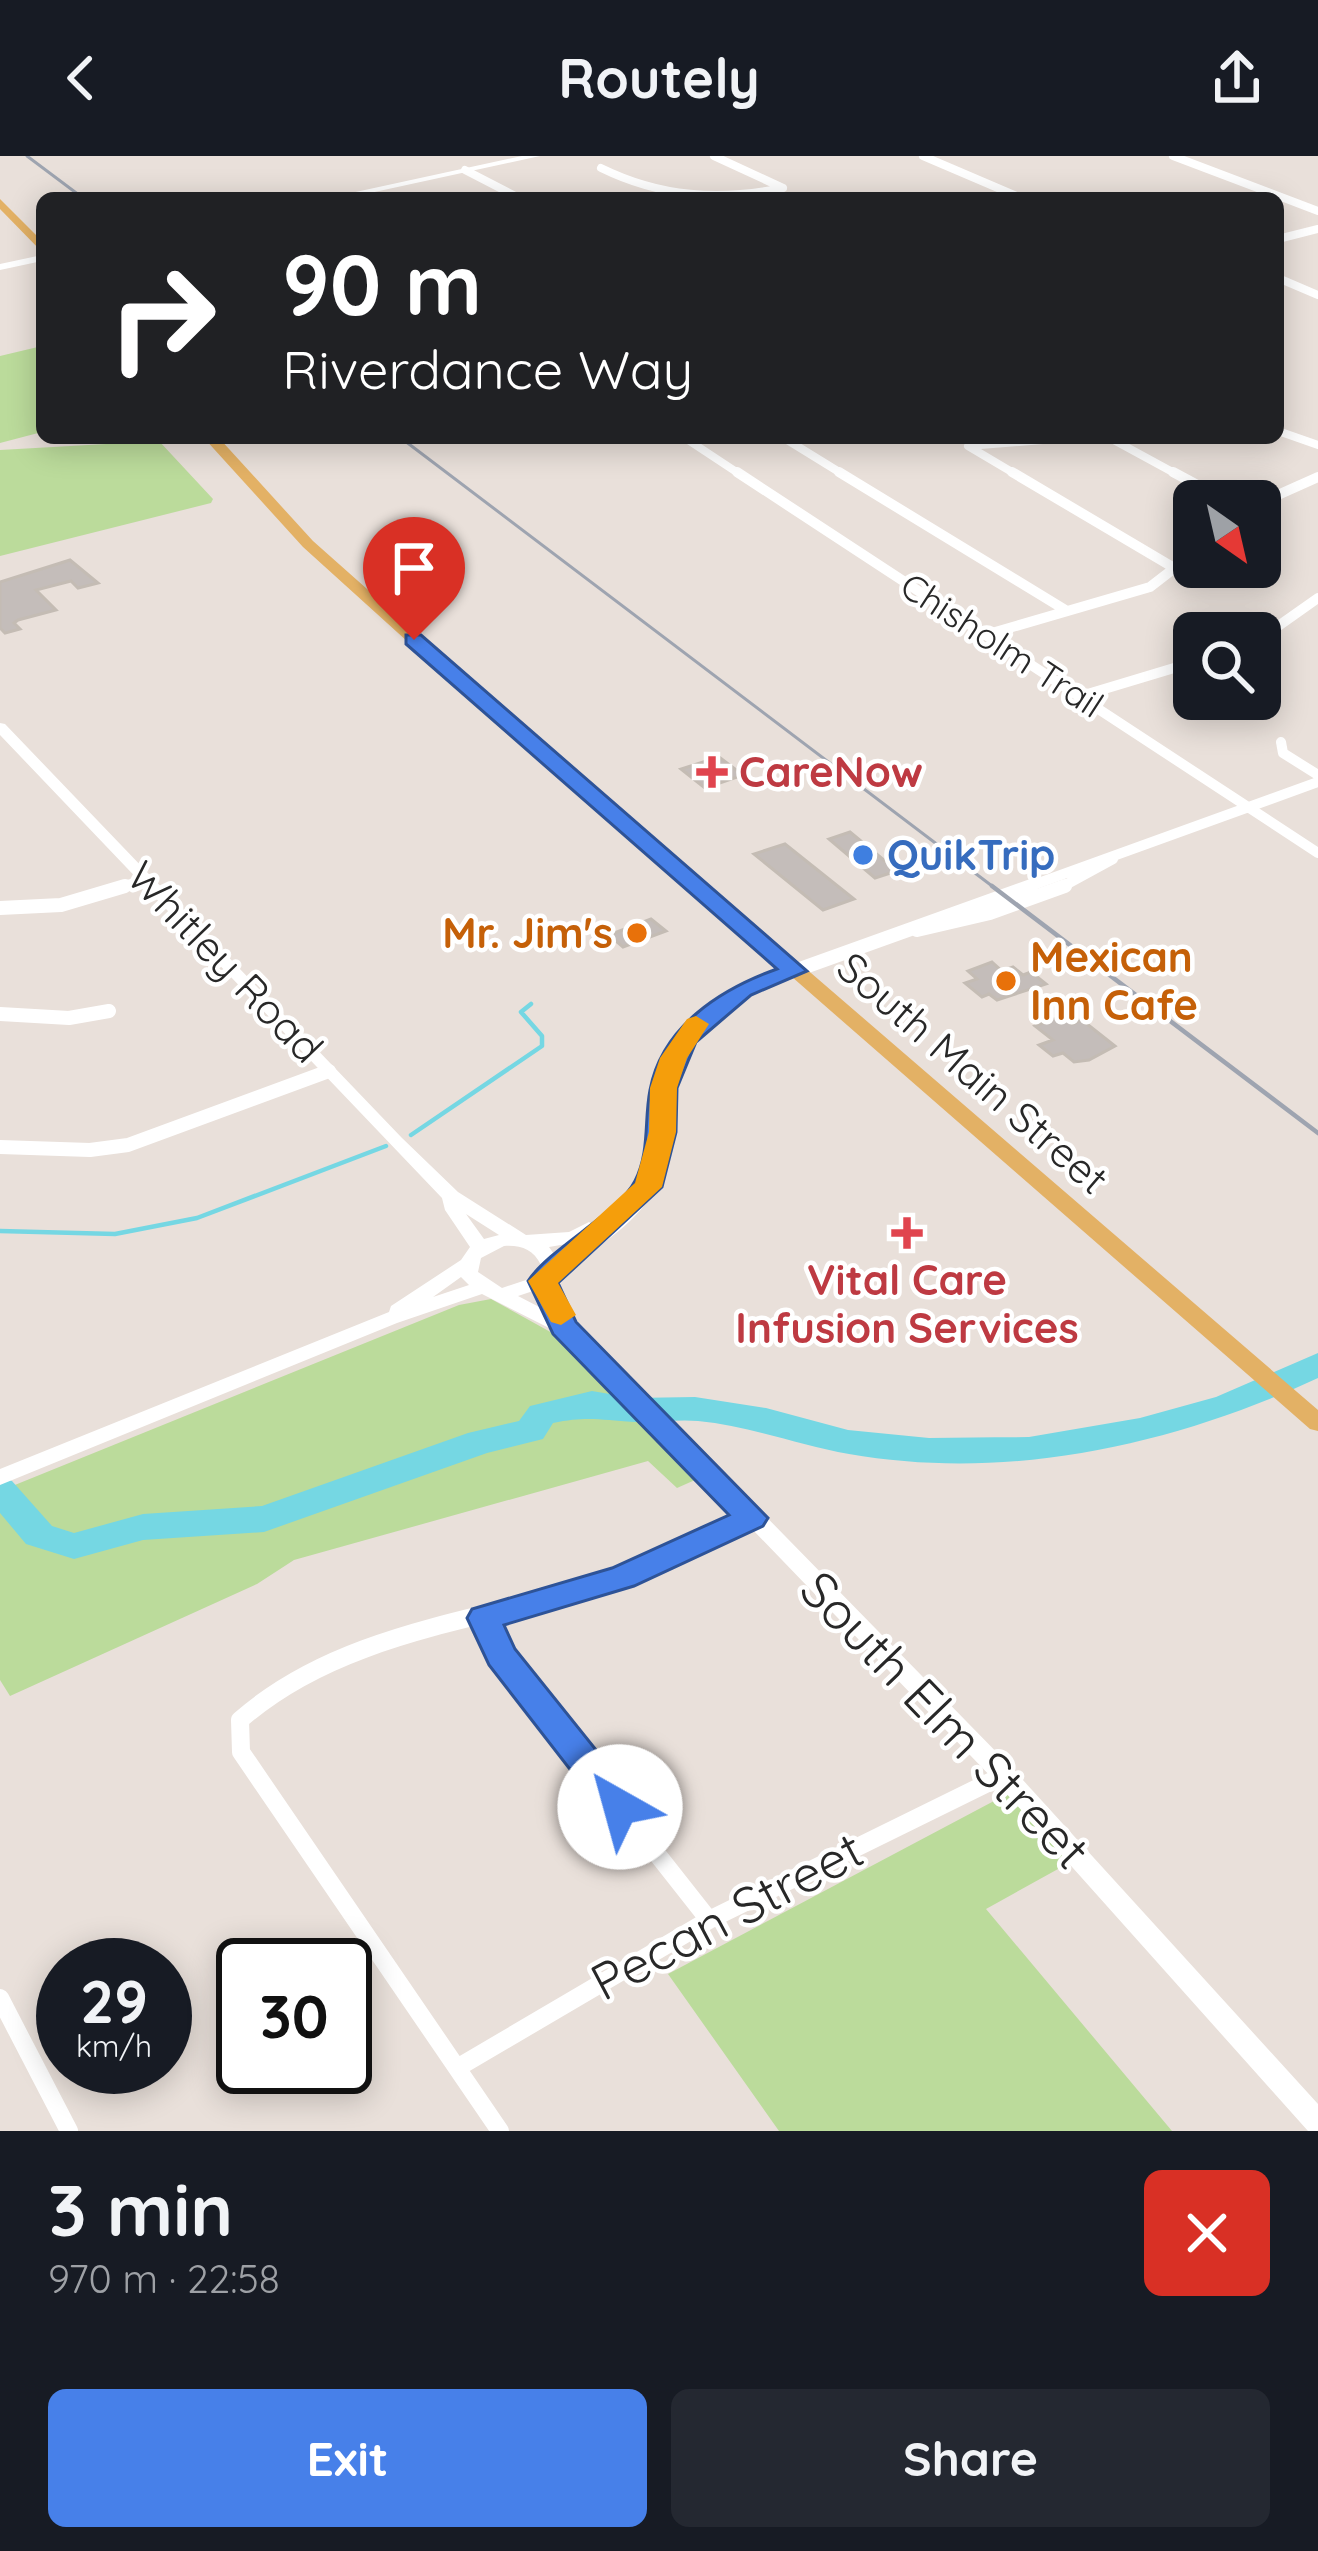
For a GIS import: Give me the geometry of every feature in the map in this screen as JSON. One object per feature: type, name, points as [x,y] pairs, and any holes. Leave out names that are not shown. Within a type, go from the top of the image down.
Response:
[{"type":"main road","points":[[0,202],[36,241]]},
{"type":"main road","name":"South Main Street","points":[[216,444],[308,544],[1318,1423]]},
{"type":"street","points":[[361,192],[535,156]]},
{"type":"street","points":[[714,156],[783,188],[734,192]]},
{"type":"street","points":[[923,156],[1008,192]]},
{"type":"street","points":[[1173,156],[1268,192]]},
{"type":"street","points":[[601,167],[666,192]]},
{"type":"street","points":[[465,170],[507,192]]},
{"type":"street","points":[[1284,198],[1318,211]]},
{"type":"street","points":[[1284,238],[1318,229]]},
{"type":"street","points":[[0,267],[36,259]]},
{"type":"street","points":[[1284,281],[1318,295]]},
{"type":"street","points":[[1284,432],[1318,446]]},
{"type":"street","name":"Chisholm Trail","points":[[694,444],[1318,853]]},
{"type":"street","points":[[794,444],[1067,611]]},
{"type":"street","points":[[993,444],[968,446],[1173,567]]},
{"type":"street","points":[[1121,444],[1189,480]]},
{"type":"street","points":[[1281,494],[1318,477]]},
{"type":"street","points":[[985,635],[1150,587],[1173,572]]},
{"type":"street","points":[[1281,628],[1318,598]]},
{"type":"street","points":[[1081,696],[1173,668]]},
{"type":"street","name":"Whitley Road","points":[[0,727],[451,1196],[525,1241]]},
{"type":"street","points":[[1281,742],[1283,752],[1318,779]]},
{"type":"street","points":[[0,1478],[390,1318],[482,1287],[507,1293],[545,1277],[648,1187],[662,1132],[663,1088],[684,1038],[742,990],[911,930],[945,926],[1100,871],[1113,859],[1318,779]]},
{"type":"street","points":[[0,908],[61,905],[147,879]]},
{"type":"street","points":[[0,1014],[69,1018],[109,1012]]},
{"type":"street","points":[[0,1147],[77,1150],[128,1145],[329,1071]]},
{"type":"street","points":[[390,1318],[474,1256],[525,1241],[574,1238],[650,1173]]},
{"type":"street","name":"Whitley Road","points":[[451,1196],[482,1287]]},
{"type":"street","name":"South Elm Street","points":[[525,1241],[548,1256],[545,1277],[563,1327]]},
{"type":"street","name":"South Elm Street","points":[[507,1293],[563,1327],[625,1385],[1004,1775],[1318,2123]]},
{"type":"street","points":[[500,2131],[242,1752],[236,1736],[240,1720],[252,1706],[350,1656],[622,1578],[752,1518]]},
{"type":"street","points":[[484,1618],[501,1656],[709,1920]]},
{"type":"street","name":"Pecan Street","points":[[457,2068],[709,1920],[1004,1775]]},
{"type":"street","points":[[0,1998],[69,2131]]},
{"type":"green space","points":[[36,347],[36,434],[0,443],[0,356]]},
{"type":"green space","points":[[162,444],[213,499],[0,556],[0,450]]},
{"type":"green space","points":[[491,1299],[583,1350],[704,1476],[677,1488],[648,1461],[294,1560],[257,1584],[10,1696],[0,1680],[0,1491],[459,1305]]},
{"type":"green space","points":[[1026,1784],[1087,1853],[986,1909],[1172,2131],[779,2131],[668,1974]]},
{"type":"building","points":[[70,560],[98,583],[78,588],[71,581],[36,590],[56,610],[18,620],[14,623],[20,629],[5,633],[0,628],[0,582]]},
{"type":"building","name":"CareNow","points":[[719,757],[743,775],[705,788],[681,769]]},
{"type":"building","name":"QuikTrip","points":[[850,832],[897,871],[875,878],[829,839]]},
{"type":"building","name":"QuikTrip","points":[[785,844],[854,899],[823,910],[754,854]]},
{"type":"building","name":"Mr. Jim's","points":[[651,919],[666,931],[623,947],[609,935]]},
{"type":"building","name":"Mexican Inn Cafe","points":[[992,962],[1002,971],[1013,967],[1023,975],[1031,972],[1046,984],[997,1000],[989,994],[982,997],[965,983],[977,979],[968,971]]},
{"type":"building","points":[[1061,1016],[1072,1024],[1082,1020],[1115,1046],[1089,1060],[1074,1062],[1063,1053],[1053,1056],[1039,1045],[1053,1040],[1035,1026]]},
{"type":"waterway","points":[[411,1135],[542,1046],[542,1036],[521,1012],[531,1004]]},
{"type":"waterway","points":[[0,1231],[115,1234],[197,1218],[386,1146]]},
{"type":"waterway","points":[[0,1490],[39,1535],[74,1546],[143,1527],[264,1519],[480,1442],[531,1430],[542,1414],[592,1403],[633,1410],[695,1409],[766,1420],[848,1442],[929,1450],[1029,1449],[1140,1430],[1227,1406],[1318,1364]]},
{"type":"railway","points":[[27,156],[75,192]]},
{"type":"railway","points":[[409,444],[996,889]]},
{"type":"railway","points":[[992,886],[1318,1133]]},
{"type":"slow traffic","points":[[561,1315],[542,1281],[578,1247],[603,1232],[648,1187],[662,1132],[663,1088],[684,1038],[696,1024]]},
{"type":"place","name":"CareNow","points":[[712,772]]},
{"type":"place","name":"QuikTrip","points":[[863,855]]},
{"type":"place","name":"Mr. Jim's","points":[[637,933]]},
{"type":"place","name":"Mexican Inn Cafe","points":[[1006,981]]},
{"type":"place","name":"Vital Care Infusion Services","points":[[907,1233]]},
{"type":"route","points":[[414,640],[794,971],[742,990],[717,1006],[684,1038],[663,1088],[662,1132],[648,1187],[603,1232],[578,1247],[542,1281],[563,1327],[752,1518],[622,1578],[484,1618],[501,1656],[620,1807]]}]
